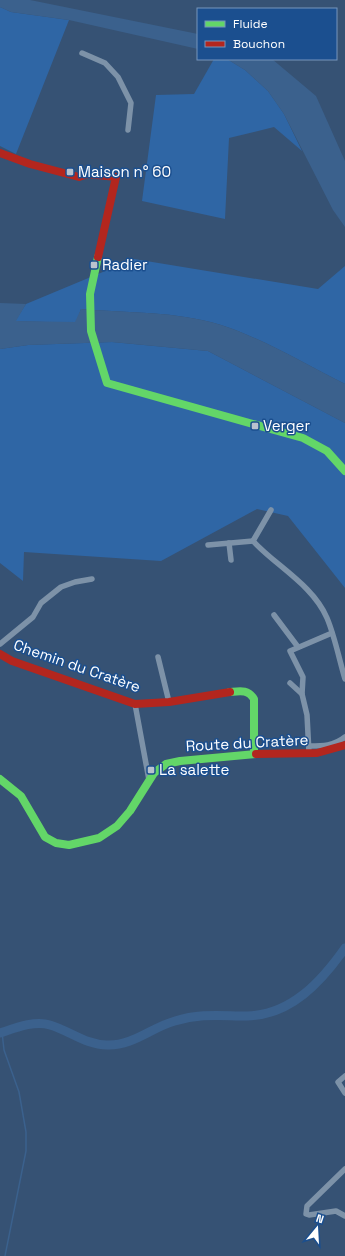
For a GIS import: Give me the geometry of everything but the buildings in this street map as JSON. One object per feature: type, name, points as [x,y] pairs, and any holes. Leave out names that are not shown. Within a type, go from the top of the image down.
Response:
[{"type":"street","points":[[82,53],[105,63],[118,77],[130,103],[128,130]]},
{"type":"street","points":[[0,153],[30,164],[79,177],[88,174],[116,177],[90,294],[91,331],[107,383],[303,438],[323,447],[338,460],[345,471]]},
{"type":"street","points":[[253,541],[271,510]]},
{"type":"street","points":[[208,545],[253,541],[309,592],[327,617],[345,679]]},
{"type":"street","points":[[229,543],[231,560]]},
{"type":"street","points":[[0,644],[33,617],[41,603],[61,587],[75,582],[92,579]]},
{"type":"street","points":[[274,615],[298,647]]},
{"type":"street","points":[[332,633],[290,651],[303,677],[302,694],[307,715],[309,750],[337,743],[345,738]]},
{"type":"street","name":"Chemin du Cratère","points":[[0,654],[12,661],[135,704],[169,702],[233,691],[246,691],[251,694],[254,699],[254,754]]},
{"type":"street","points":[[158,656],[169,702]]},
{"type":"street","points":[[290,683],[302,694]]},
{"type":"street","points":[[135,704],[147,779],[149,780]]},
{"type":"street","name":"Route du Cratère","points":[[0,779],[20,796],[45,837],[56,843],[68,845],[99,838],[117,826],[130,811],[158,768],[166,764],[180,761],[254,754],[309,750],[328,751],[345,745]]},
{"type":"street","points":[[345,1076],[338,1082],[345,1093]]},
{"type":"street","points":[[345,1169],[307,1206],[305,1210],[306,1214],[309,1215],[336,1211],[345,1216]]},
{"type":"shaded area","points":[[0,0],[30,0],[197,34],[197,49],[69,20],[11,12],[0,7]]},
{"type":"shaded area","points":[[0,7],[11,12],[69,20],[16,154],[0,146]]},
{"type":"shaded area","points":[[213,60],[229,60],[245,70],[268,91],[284,114],[302,151],[274,127],[229,138],[225,219],[142,201],[156,95],[194,94]]},
{"type":"shaded area","points":[[229,60],[273,60],[316,96],[345,161],[345,227],[333,210],[284,114],[268,91],[245,70]]},
{"type":"shaded area","points":[[134,259],[318,289],[345,266],[345,384],[253,337],[204,320],[151,313],[81,309],[76,323],[15,321],[26,304]]},
{"type":"shaded area","points":[[0,303],[26,304],[16,321],[75,322],[81,309],[151,313],[187,317],[221,325],[253,337],[345,384],[345,423],[208,351],[112,342],[28,345],[0,349]]},
{"type":"shaded area","points":[[112,342],[208,351],[345,423],[345,588],[288,516],[257,509],[161,561],[24,552],[23,581],[0,563],[0,349],[28,345]]},
{"type":"waterway","points":[[0,1033],[25,1025],[38,1023],[50,1025],[92,1043],[116,1045],[125,1043],[184,1018],[263,1014],[278,1010],[304,994],[326,973],[345,948]]},
{"type":"waterway","points":[[2,1032],[4,1050],[19,1092],[26,1132],[26,1151],[5,1256]]},
{"type":"traffic: fast","points":[[98,257],[90,294],[91,331],[107,383],[303,438],[327,451],[345,471]]},
{"type":"traffic: fast","points":[[230,692],[246,692],[254,699],[254,754]]},
{"type":"traffic: fast","points":[[0,779],[21,796],[45,837],[56,843],[69,845],[99,838],[117,826],[130,811],[154,773],[166,764],[180,761],[256,754]]},
{"type":"traffic: jam","points":[[0,153],[30,164],[79,177],[88,174],[116,177],[98,257]]},
{"type":"traffic: jam","points":[[0,654],[12,661],[135,704],[169,702],[230,692]]},
{"type":"traffic: jam","points":[[256,754],[317,753],[345,745]]},
{"type":"place","name":"Maison n° 60","points":[[70,172]]},
{"type":"place","name":"Radier","points":[[94,265]]},
{"type":"place","name":"Verger","points":[[255,426]]},
{"type":"place","name":"La salette","points":[[151,770]]}]
